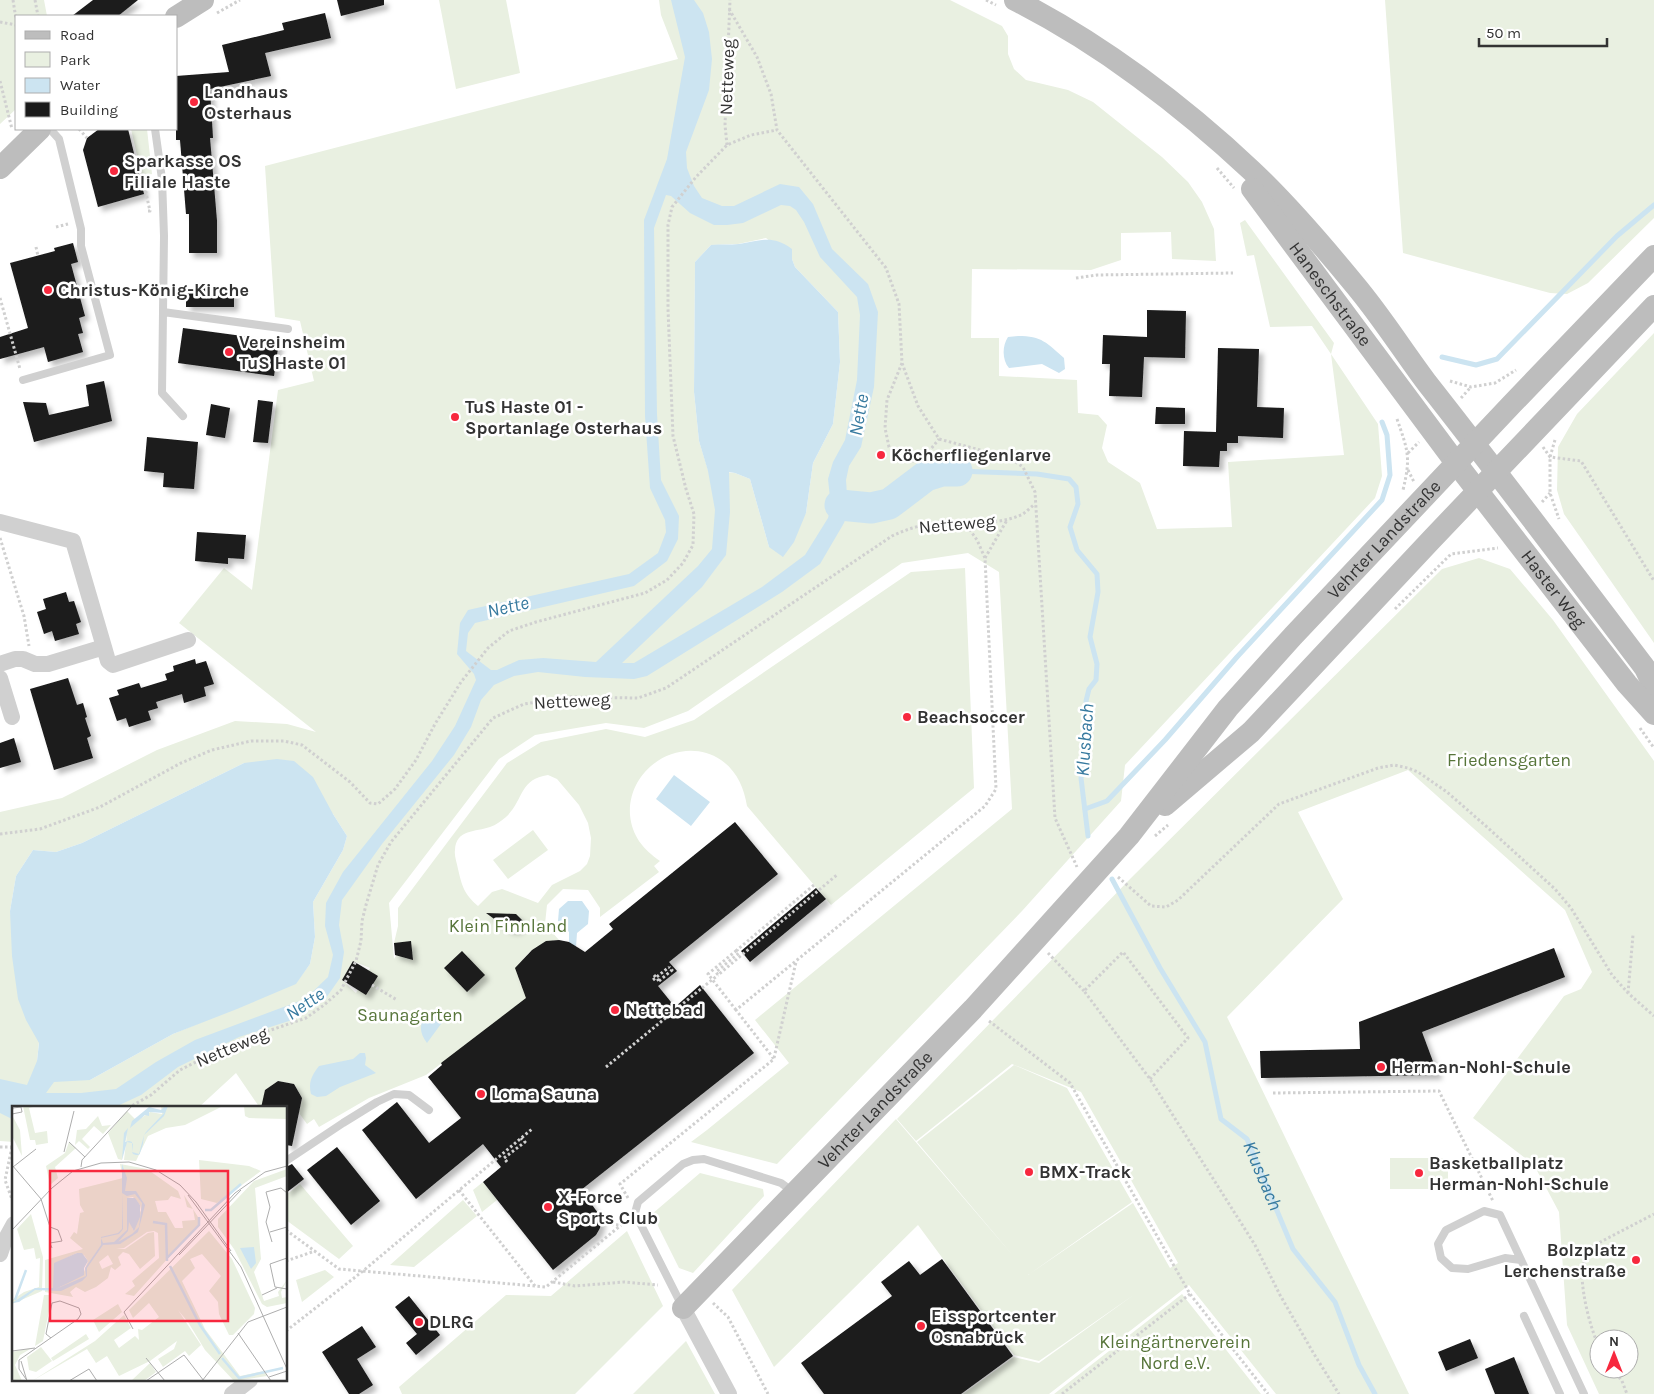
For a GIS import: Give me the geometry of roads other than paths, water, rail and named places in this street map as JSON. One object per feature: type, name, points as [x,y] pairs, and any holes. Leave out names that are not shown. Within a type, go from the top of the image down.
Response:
[{"type":"main road","points":[[178,17],[203,0]]},
{"type":"main road","name":"Haneschstraße","points":[[1009,4],[1042,10],[1122,64],[1203,128],[1253,172],[1357,287],[1409,359],[1475,444]]},
{"type":"main road","name":"Haneschstraße","points":[[1203,128],[1257,196],[1456,463]]},
{"type":"main road","points":[[0,168],[39,130]]},
{"type":"main road","name":"Vehrter Landstraße","points":[[683,1308],[973,1009],[1129,836],[1228,708],[1293,636],[1654,256]]},
{"type":"main road","name":"Vehrter Landstraße","points":[[1129,836],[1251,732],[1654,306]]},
{"type":"main road","name":"Haster Weg","points":[[1475,444],[1645,668],[1654,687]]},
{"type":"main road","name":"Haster Weg","points":[[1456,463],[1627,684],[1654,714]]},
{"type":"street","points":[[0,522],[73,541],[108,661],[113,665],[188,640]]},
{"type":"street","points":[[0,664],[15,659],[23,659],[34,664],[48,664],[104,647]]},
{"type":"street","points":[[0,678],[12,717]]},
{"type":"street","points":[[0,1254],[12,1228]]},
{"type":"street","points":[[683,1308],[729,1394]]},
{"type":"street","points":[[232,1394],[247,1382]]},
{"type":"lane","points":[[23,380],[110,355],[81,246],[81,229],[59,139],[51,130]]},
{"type":"lane","points":[[155,130],[162,179],[164,236],[162,393],[183,416]]},
{"type":"lane","points":[[164,312],[288,329]]},
{"type":"lane","points":[[288,1159],[350,1118],[394,1094],[409,1095],[429,1110]]},
{"type":"lane","points":[[683,1308],[635,1213],[638,1202],[684,1164],[693,1160],[704,1159],[782,1183],[794,1193]]},
{"type":"lane","points":[[1521,1260],[1505,1258],[1468,1269],[1452,1268],[1441,1258],[1438,1244],[1446,1230],[1484,1211],[1500,1215],[1584,1394]]},
{"type":"lane","points":[[1524,1316],[1560,1394]]},
{"type":"water","name":"Nette","points":[[671,0],[694,0],[703,13],[709,32],[712,59],[709,90],[686,152],[687,168],[694,186],[702,198],[722,206],[734,206],[780,184],[799,187],[813,204],[832,249],[868,284],[878,312],[874,387],[861,447],[849,466],[846,480],[848,510],[844,523],[820,564],[782,592],[647,676],[634,679],[585,677],[538,672],[514,676],[494,685],[481,700],[471,727],[454,755],[382,844],[342,900],[339,925],[344,952],[340,978],[326,998],[292,1020],[239,1037],[178,1067],[141,1095],[117,1106],[12,1106],[12,1119],[0,1113],[0,1079],[27,1085],[37,1061],[39,1043],[26,1020],[18,999],[12,956],[10,911],[16,876],[33,850],[56,852],[82,843],[244,763],[277,759],[294,761],[313,777],[347,836],[343,850],[313,902],[315,937],[310,964],[296,984],[173,1034],[90,1080],[54,1082],[46,1093],[81,1093],[116,1089],[156,1062],[195,1040],[305,999],[328,977],[333,955],[325,926],[326,903],[343,872],[432,761],[455,726],[476,680],[474,674],[457,654],[460,623],[468,610],[629,574],[658,553],[666,532],[665,520],[650,488],[645,416],[644,220],[667,159],[685,57]],"holes":[[[666,195],[671,196],[690,213],[714,225],[727,225],[743,223],[781,205],[790,206],[796,210],[804,222],[820,257],[857,297],[860,315],[857,380],[845,440],[833,462],[828,479],[831,507],[828,518],[805,555],[762,587],[634,663],[622,663],[702,587],[726,555],[730,512],[729,472],[750,479],[769,547],[783,557],[794,542],[806,513],[813,463],[833,424],[840,362],[838,312],[795,267],[792,259],[792,249],[785,244],[772,240],[760,240],[739,244],[711,245],[695,262],[694,392],[699,441],[708,471],[715,510],[712,549],[698,566],[596,662],[543,658],[519,660],[497,670],[491,670],[466,651],[468,633],[475,623],[634,586],[667,561],[678,539],[679,516],[661,480],[657,414],[654,228]]]},
{"type":"water","points":[[1008,337],[1033,337],[1044,341],[1064,358],[1065,369],[1059,373],[1042,364],[1009,368],[1004,357],[1005,345]]},
{"type":"water","points":[[674,775],[710,802],[691,826],[656,799]]},
{"type":"water","points":[[568,901],[582,901],[589,911],[588,924],[577,933],[576,947],[569,942],[569,932],[558,921],[559,909]]},
{"type":"water","points":[[443,1010],[449,1013],[427,1043],[421,1031],[423,1021],[430,1013]]},
{"type":"water","points":[[360,1053],[365,1053],[365,1065],[376,1073],[340,1087],[326,1096],[317,1097],[311,1094],[311,1079],[319,1066],[353,1059]]},
{"type":"waterway","points":[[1442,357],[1476,365],[1497,359],[1617,236],[1654,205]]},
{"type":"waterway","points":[[1085,809],[1107,801],[1165,740],[1237,657],[1382,500],[1390,475],[1387,435],[1382,422]]},
{"type":"waterway","name":"Klusbach","points":[[840,505],[871,508],[889,504],[926,476],[942,471],[957,471]]},
{"type":"waterway","name":"Klusbach","points":[[957,471],[1037,474],[1069,479],[1076,487],[1078,504],[1070,527],[1077,550],[1097,574],[1098,592],[1090,637],[1097,664],[1096,680],[1089,689],[1086,701],[1090,725],[1081,778],[1088,836]]},
{"type":"waterway","name":"Klusbach","points":[[1112,879],[1160,968],[1205,1042],[1221,1119],[1247,1139],[1293,1249],[1335,1302],[1359,1365],[1375,1394]]},
{"type":"place","name":"Landhaus Osterhaus","points":[[194,102]]},
{"type":"place","name":"Sparkasse OS Filiale Haste","points":[[114,171]]},
{"type":"place","name":"Christus-König-Kirche","points":[[48,290]]},
{"type":"place","name":"Vereinsheim TuS Haste 01","points":[[229,352]]},
{"type":"place","name":"TuS Haste 01 - Sportanlage Osterhaus","points":[[455,417]]},
{"type":"place","name":"Köcherfliegenlarve","points":[[881,455]]},
{"type":"place","name":"Beachsoccer","points":[[907,717]]},
{"type":"place","name":"Nettebad","points":[[615,1010]]},
{"type":"place","name":"Herman-Nohl-Schule","points":[[1381,1067]]},
{"type":"place","name":"Loma Sauna","points":[[481,1094]]},
{"type":"place","name":"BMX-Track","points":[[1029,1172]]},
{"type":"place","name":"Basketballplatz Herman-Nohl-Schule","points":[[1419,1173]]},
{"type":"place","name":"X-Force Sports Club","points":[[548,1207]]},
{"type":"place","name":"Bolzplatz Lerchenstraße","points":[[1636,1260]]},
{"type":"place","name":"DLRG","points":[[419,1322]]},
{"type":"place","name":"Eissportcenter Osnabrück","points":[[921,1326]]},
{"type":"park label","name":"Friedensgarten","points":[[1509,760]]},
{"type":"park label","name":"Klein Finnland","points":[[508,926]]},
{"type":"park label","name":"Saunagarten","points":[[410,1015]]},
{"type":"park label","name":"Kleingärtnerverein Nord e.V.","points":[[1175,1352]]}]
